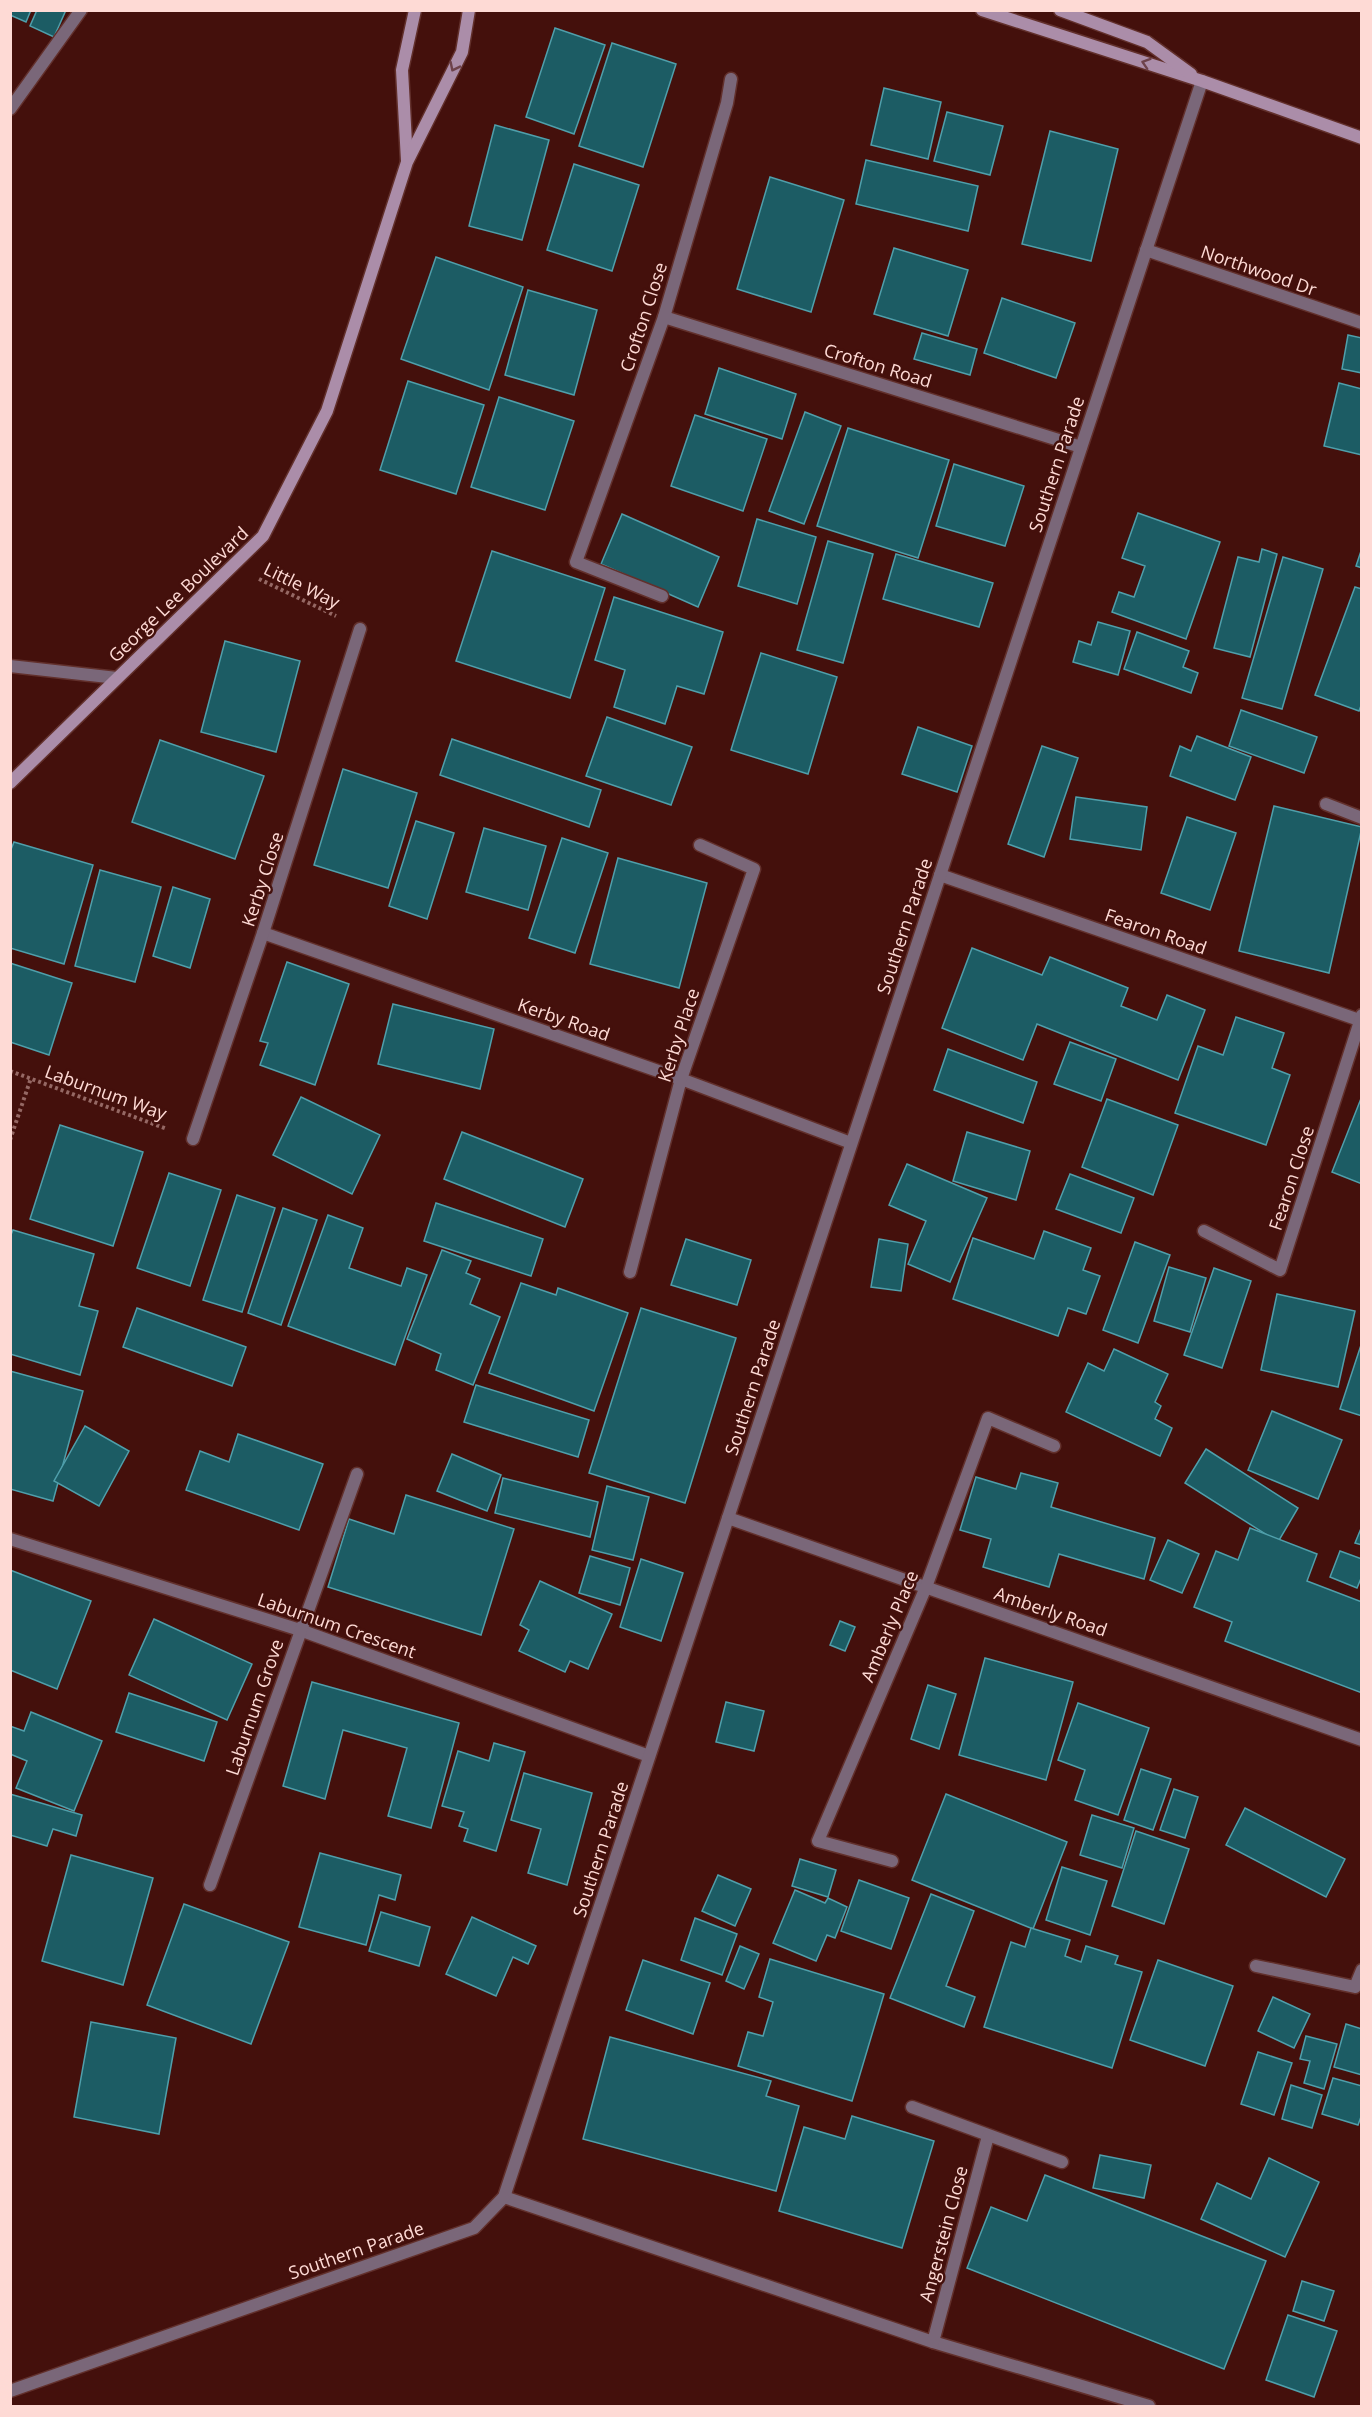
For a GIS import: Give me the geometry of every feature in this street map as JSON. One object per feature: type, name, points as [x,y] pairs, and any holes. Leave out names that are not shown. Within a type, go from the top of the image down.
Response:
[{"type":"main road","name":"George Lee Boulevard","points":[[407,162],[402,70],[415,10]]},
{"type":"main road","name":"George Lee Boulevard","points":[[10,783],[263,536],[327,411],[407,162],[462,52],[469,10]]},
{"type":"main road","points":[[982,10],[1202,81],[1362,138]]},
{"type":"main road","points":[[1060,10],[1147,42],[1202,81]]},
{"type":"street","points":[[10,108],[81,10]]},
{"type":"street","name":"Crofton Close","points":[[662,596],[576,562],[664,317],[727,103],[731,79]]},
{"type":"street","name":"Southern Parade","points":[[10,2391],[474,2228],[504,2198],[1202,81]]},
{"type":"street","name":"Northwood Dr","points":[[1146,250],[1362,323]]},
{"type":"street","name":"Crofton Road","points":[[664,317],[1081,447]]},
{"type":"street","name":"Kerby Close","points":[[193,1139],[264,933],[360,629]]},
{"type":"street","points":[[10,666],[117,678]]},
{"type":"street","points":[[1326,804],[1362,818]]},
{"type":"street","name":"Kerby Place","points":[[630,1272],[681,1079],[754,869],[700,845]]},
{"type":"street","name":"Fearon Road","points":[[940,875],[1361,1019]]},
{"type":"street","name":"Kerby Road","points":[[264,933],[681,1079],[851,1143]]},
{"type":"street","name":"Fearon Close","points":[[1204,1231],[1280,1270],[1361,1019]]},
{"type":"street","name":"Amberly Place","points":[[892,1862],[818,1841],[926,1587],[988,1418],[1054,1446]]},
{"type":"street","name":"Laburnum Grove","points":[[210,1885],[357,1474]]},
{"type":"street","name":"Amberly Road","points":[[728,1518],[1362,1740]]},
{"type":"street","name":"Laburnum Crescent","points":[[10,1539],[300,1630],[649,1756]]},
{"type":"street","points":[[1256,1966],[1355,1987],[1362,1970]]},
{"type":"street","points":[[912,2107],[1062,2162]]},
{"type":"street","name":"Angerstein Close","points":[[933,2342],[988,2136]]},
{"type":"street","points":[[504,2198],[933,2342],[1149,2406]]},
{"type":"path","name":"Little Way","points":[[232,565],[360,629]]},
{"type":"path","name":"Laburnum Way","points":[[10,1071],[193,1139]]},
{"type":"path","points":[[10,1140],[31,1078]]},
{"type":"building","points":[[10,10],[31,10],[26,22],[10,15]]},
{"type":"building","points":[[37,10],[66,10],[54,37],[30,26]]},
{"type":"building","points":[[555,28],[605,45],[574,134],[526,117]]},
{"type":"building","points":[[612,43],[676,64],[643,167],[579,146]]},
{"type":"building","points":[[884,88],[941,102],[928,159],[871,145]]},
{"type":"building","points":[[947,112],[1003,126],[990,175],[934,161]]},
{"type":"building","points":[[495,125],[549,140],[522,240],[469,226]]},
{"type":"building","points":[[1050,131],[1118,149],[1091,261],[1022,244]]},
{"type":"building","points":[[866,160],[978,186],[968,231],[856,204]]},
{"type":"building","points":[[574,164],[639,185],[612,271],[547,250]]},
{"type":"building","points":[[770,177],[844,200],[811,312],[737,289]]},
{"type":"building","points":[[894,248],[968,270],[948,336],[874,314]]},
{"type":"building","points":[[436,257],[523,287],[489,390],[401,359]]},
{"type":"building","points":[[528,290],[597,310],[574,395],[505,375]]},
{"type":"building","points":[[1002,298],[1075,323],[1056,378],[984,353]]},
{"type":"building","points":[[922,333],[977,349],[970,375],[914,359]]},
{"type":"building","points":[[1348,335],[1362,338],[1362,373],[1342,369]]},
{"type":"building","points":[[719,368],[796,394],[782,439],[705,414]]},
{"type":"building","points":[[408,381],[484,405],[456,494],[380,470]]},
{"type":"building","points":[[1339,383],[1362,389],[1362,455],[1324,446]]},
{"type":"building","points":[[499,397],[574,421],[545,510],[471,487]]},
{"type":"building","points":[[805,412],[841,426],[804,524],[769,511]]},
{"type":"building","points":[[695,415],[767,439],[743,511],[671,486]]},
{"type":"building","points":[[848,428],[949,460],[918,558],[817,526]]},
{"type":"building","points":[[954,464],[1024,486],[1005,546],[936,526]]},
{"type":"building","points":[[1138,513],[1220,542],[1186,639],[1112,612],[1119,592],[1134,597],[1145,566],[1122,558]]},
{"type":"building","points":[[622,514],[719,557],[698,607],[601,564]]},
{"type":"building","points":[[757,519],[816,537],[797,604],[738,586]]},
{"type":"building","points":[[828,541],[873,554],[843,663],[797,650]]},
{"type":"building","points":[[1362,548],[1362,568],[1356,566]]},
{"type":"building","points":[[1262,549],[1277,554],[1250,657],[1214,648],[1238,557],[1259,562]]},
{"type":"building","points":[[492,551],[605,588],[570,698],[456,661]]},
{"type":"building","points":[[896,554],[993,583],[979,627],[883,599]]},
{"type":"building","points":[[1283,557],[1323,569],[1282,709],[1242,698]]},
{"type":"building","points":[[1355,587],[1362,589],[1362,703],[1359,711],[1315,695]]},
{"type":"building","points":[[614,597],[723,632],[704,694],[677,686],[665,724],[614,707],[625,670],[595,660]]},
{"type":"building","points":[[1098,622],[1130,631],[1118,675],[1073,662],[1079,641],[1091,645]]},
{"type":"building","points":[[1137,632],[1189,651],[1183,667],[1198,673],[1191,693],[1124,669]]},
{"type":"building","points":[[225,641],[300,661],[276,752],[201,732]]},
{"type":"building","points":[[761,653],[837,677],[808,774],[731,750]]},
{"type":"building","points":[[1241,710],[1317,737],[1304,773],[1229,746]]},
{"type":"building","points":[[607,717],[692,747],[671,805],[586,776]]},
{"type":"building","points":[[918,727],[972,746],[957,792],[902,774]]},
{"type":"building","points":[[1197,736],[1251,757],[1235,800],[1170,776],[1180,746],[1191,751]]},
{"type":"building","points":[[452,739],[601,790],[589,827],[440,775]]},
{"type":"building","points":[[160,740],[264,776],[235,859],[132,822]]},
{"type":"building","points":[[1042,746],[1078,758],[1044,857],[1008,844]]},
{"type":"building","points":[[343,769],[417,793],[388,888],[314,865]]},
{"type":"building","points":[[1076,797],[1147,807],[1141,850],[1070,839]]},
{"type":"building","points":[[1274,806],[1362,827],[1329,973],[1239,951]]},
{"type":"building","points":[[1187,817],[1236,833],[1210,910],[1161,893]]},
{"type":"building","points":[[416,821],[454,833],[427,919],[389,906]]},
{"type":"building","points":[[484,828],[546,846],[528,910],[466,892]]},
{"type":"building","points":[[562,838],[608,853],[575,953],[529,938]]},
{"type":"building","points":[[14,842],[93,865],[64,964],[10,948],[10,852]]},
{"type":"building","points":[[618,858],[707,883],[679,988],[590,964]]},
{"type":"building","points":[[100,870],[161,887],[135,982],[75,966]]},
{"type":"building","points":[[173,887],[210,899],[190,968],[153,956]]},
{"type":"building","points":[[972,948],[1042,975],[1050,957],[1128,988],[1121,1006],[1157,1020],[1167,995],[1205,1010],[1178,1080],[1037,1024],[1023,1060],[942,1028]]},
{"type":"building","points":[[287,962],[349,984],[315,1085],[260,1065],[268,1043],[260,1041]]},
{"type":"building","points":[[10,963],[72,983],[49,1055],[10,1042]]},
{"type":"building","points":[[393,1004],[494,1029],[480,1089],[378,1064]]},
{"type":"building","points":[[1236,1017],[1284,1033],[1272,1068],[1290,1075],[1266,1145],[1175,1113],[1198,1046],[1223,1055]]},
{"type":"building","points":[[1070,1042],[1116,1059],[1101,1101],[1054,1084]]},
{"type":"building","points":[[948,1049],[1037,1082],[1023,1123],[934,1090]]},
{"type":"building","points":[[1362,1096],[1362,1184],[1332,1172]]},
{"type":"building","points":[[301,1097],[380,1135],[352,1194],[273,1155]]},
{"type":"building","points":[[1107,1099],[1178,1125],[1153,1195],[1082,1167]]},
{"type":"building","points":[[60,1125],[143,1152],[113,1246],[30,1219]]},
{"type":"building","points":[[462,1132],[583,1179],[565,1227],[444,1179]]},
{"type":"building","points":[[967,1132],[1030,1151],[1016,1200],[953,1181]]},
{"type":"building","points":[[907,1164],[987,1198],[950,1282],[908,1264],[926,1221],[889,1205]]},
{"type":"building","points":[[169,1173],[221,1190],[190,1286],[137,1268]]},
{"type":"building","points":[[1070,1174],[1134,1198],[1121,1233],[1056,1209]]},
{"type":"building","points":[[237,1195],[275,1208],[242,1312],[203,1300]]},
{"type":"building","points":[[436,1203],[543,1239],[531,1276],[424,1241]]},
{"type":"building","points":[[283,1208],[317,1220],[281,1325],[248,1313]]},
{"type":"building","points":[[328,1215],[363,1228],[349,1268],[401,1286],[407,1268],[427,1275],[395,1365],[288,1326]]},
{"type":"building","points":[[13,1230],[94,1254],[79,1306],[98,1311],[80,1375],[10,1354],[10,1237]]},
{"type":"building","points":[[1044,1231],[1091,1248],[1083,1270],[1100,1276],[1086,1314],[1068,1308],[1058,1336],[953,1299],[973,1238],[1034,1259]]},
{"type":"building","points":[[686,1239],[751,1260],[737,1305],[671,1285]]},
{"type":"building","points":[[879,1239],[908,1244],[901,1291],[871,1287]]},
{"type":"building","points":[[1135,1242],[1170,1255],[1138,1343],[1103,1330]]},
{"type":"building","points":[[442,1250],[471,1261],[466,1273],[480,1279],[470,1304],[500,1317],[473,1385],[436,1370],[441,1354],[407,1339]]},
{"type":"building","points":[[1169,1267],[1206,1278],[1190,1332],[1154,1321]]},
{"type":"building","points":[[1214,1268],[1251,1281],[1222,1368],[1184,1355]]},
{"type":"building","points":[[521,1283],[556,1295],[558,1288],[628,1313],[594,1411],[489,1373]]},
{"type":"building","points":[[1277,1294],[1355,1311],[1338,1387],[1261,1370]]},
{"type":"building","points":[[137,1308],[246,1347],[232,1386],[123,1347]]},
{"type":"building","points":[[641,1308],[736,1338],[685,1503],[589,1473]]},
{"type":"building","points":[[1362,1342],[1362,1416],[1340,1409]]},
{"type":"building","points":[[1114,1349],[1168,1374],[1155,1402],[1161,1406],[1155,1419],[1172,1428],[1160,1456],[1066,1412],[1088,1363],[1104,1371]]},
{"type":"building","points":[[10,1371],[83,1391],[53,1501],[10,1489]]},
{"type":"building","points":[[476,1385],[589,1420],[578,1457],[464,1422]]},
{"type":"building","points":[[1272,1411],[1342,1440],[1318,1499],[1248,1470]]},
{"type":"building","points":[[85,1426],[129,1451],[99,1506],[54,1481]]},
{"type":"building","points":[[238,1434],[323,1464],[299,1530],[186,1490],[200,1451],[229,1462]]},
{"type":"building","points":[[1206,1449],[1298,1508],[1278,1542],[1185,1483]]},
{"type":"building","points":[[452,1454],[501,1475],[487,1511],[437,1491]]},
{"type":"building","points":[[1021,1473],[1058,1483],[1051,1507],[1155,1538],[1144,1579],[1059,1554],[1049,1587],[983,1567],[991,1539],[960,1530],[976,1477],[1016,1489]]},
{"type":"building","points":[[503,1478],[598,1502],[590,1537],[495,1513]]},
{"type":"building","points":[[607,1486],[649,1497],[633,1560],[592,1550]]},
{"type":"building","points":[[406,1495],[514,1529],[481,1635],[328,1587],[349,1519],[394,1534]]},
{"type":"building","points":[[1362,1526],[1362,1545],[1355,1543]]},
{"type":"building","points":[[1250,1528],[1317,1554],[1307,1581],[1362,1602],[1362,1693],[1225,1641],[1232,1622],[1194,1607],[1216,1551],[1238,1560]]},
{"type":"building","points":[[1168,1540],[1199,1554],[1182,1593],[1150,1580]]},
{"type":"building","points":[[1340,1551],[1362,1559],[1362,1576],[1357,1588],[1330,1577]]},
{"type":"building","points":[[590,1556],[630,1568],[620,1605],[579,1593]]},
{"type":"building","points":[[641,1559],[683,1573],[661,1641],[620,1627]]},
{"type":"building","points":[[10,1570],[91,1601],[57,1689],[10,1670]]},
{"type":"building","points":[[540,1581],[612,1614],[588,1669],[570,1661],[565,1672],[519,1651],[529,1630],[520,1625]]},
{"type":"building","points":[[154,1619],[252,1664],[227,1720],[129,1675]]},
{"type":"building","points":[[840,1621],[855,1627],[845,1651],[830,1645]]},
{"type":"building","points":[[985,1658],[1073,1682],[1046,1780],[959,1755]]},
{"type":"building","points":[[312,1682],[459,1723],[431,1828],[388,1816],[407,1748],[343,1730],[325,1799],[283,1786]]},
{"type":"building","points":[[928,1685],[956,1694],[939,1749],[911,1739]]},
{"type":"building","points":[[129,1693],[217,1722],[204,1761],[116,1732]]},
{"type":"building","points":[[726,1702],[764,1711],[754,1751],[716,1742]]},
{"type":"building","points":[[1078,1703],[1149,1728],[1118,1815],[1075,1800],[1085,1770],[1058,1760]]},
{"type":"building","points":[[31,1712],[102,1741],[74,1811],[16,1788],[27,1761],[10,1754],[10,1726],[24,1731]]},
{"type":"building","points":[[494,1743],[525,1752],[496,1851],[464,1841],[468,1829],[459,1826],[464,1812],[442,1806],[458,1751],[489,1761]]},
{"type":"building","points":[[1141,1769],[1171,1779],[1153,1830],[1124,1820]]},
{"type":"building","points":[[524,1773],[592,1793],[567,1885],[528,1873],[541,1829],[511,1820]]},
{"type":"building","points":[[1174,1789],[1198,1797],[1185,1838],[1160,1830]]},
{"type":"building","points":[[10,1794],[82,1815],[76,1836],[53,1829],[47,1846],[10,1835]]},
{"type":"building","points":[[946,1794],[1067,1842],[1033,1929],[912,1880]]},
{"type":"building","points":[[1245,1808],[1345,1859],[1326,1897],[1226,1845]]},
{"type":"building","points":[[1092,1815],[1134,1828],[1122,1868],[1080,1855]]},
{"type":"building","points":[[1136,1831],[1189,1849],[1164,1924],[1112,1906]]},
{"type":"building","points":[[320,1853],[401,1875],[395,1900],[379,1895],[366,1945],[299,1927]]},
{"type":"building","points":[[71,1855],[153,1878],[123,1985],[42,1961]]},
{"type":"building","points":[[800,1859],[836,1870],[828,1897],[792,1886]]},
{"type":"building","points":[[1062,1867],[1107,1881],[1090,1935],[1046,1920]]},
{"type":"building","points":[[718,1875],[751,1889],[735,1926],[702,1911]]},
{"type":"building","points":[[859,1880],[909,1898],[891,1949],[841,1931]]},
{"type":"building","points":[[795,1890],[825,1903],[828,1898],[847,1907],[835,1938],[827,1935],[816,1961],[773,1943]]},
{"type":"building","points":[[931,1894],[974,1911],[946,1986],[975,1997],[964,2027],[890,1998]]},
{"type":"building","points":[[184,1904],[289,1942],[251,2044],[147,2005]]},
{"type":"building","points":[[381,1912],[430,1927],[419,1966],[369,1951]]},
{"type":"building","points":[[472,1917],[536,1946],[528,1964],[513,1957],[496,1996],[446,1974]]},
{"type":"building","points":[[695,1918],[737,1934],[722,1975],[681,1960]]},
{"type":"building","points":[[1031,1928],[1070,1940],[1065,1956],[1081,1962],[1086,1946],[1118,1956],[1115,1964],[1142,1972],[1112,2068],[984,2027],[1011,1942],[1025,1947]]},
{"type":"building","points":[[740,1946],[759,1954],[744,1989],[726,1981]]},
{"type":"building","points":[[770,1959],[884,1994],[852,2101],[738,2066],[748,2032],[763,2036],[773,2002],[759,1997]]},
{"type":"building","points":[[643,1960],[710,1983],[693,2034],[626,2010]]},
{"type":"building","points":[[1158,1960],[1233,1986],[1205,2066],[1130,2040]]},
{"type":"building","points":[[1273,1997],[1310,2014],[1294,2048],[1258,2031]]},
{"type":"building","points":[[91,2022],[176,2038],[159,2134],[74,2117]]},
{"type":"building","points":[[1346,2024],[1362,2029],[1362,2075],[1334,2067]]},
{"type":"building","points":[[1306,2036],[1337,2044],[1324,2089],[1304,2083],[1310,2061],[1300,2059]]},
{"type":"building","points":[[610,2037],[771,2081],[766,2096],[799,2106],[776,2191],[583,2139]]},
{"type":"building","points":[[1258,2052],[1292,2063],[1274,2115],[1241,2104]]},
{"type":"building","points":[[1333,2078],[1362,2086],[1362,2114],[1358,2125],[1322,2114]]},
{"type":"building","points":[[1291,2085],[1322,2095],[1312,2128],[1282,2119]]},
{"type":"building","points":[[852,2116],[934,2141],[902,2248],[779,2211],[804,2127],[845,2139]]},
{"type":"building","points":[[1100,2155],[1151,2165],[1144,2198],[1093,2188]]},
{"type":"building","points":[[1269,2158],[1319,2182],[1285,2257],[1201,2219],[1217,2183],[1251,2199]]},
{"type":"building","points":[[1045,2175],[1266,2261],[1224,2369],[967,2268],[991,2207],[1027,2221]]},
{"type":"building","points":[[1302,2281],[1334,2291],[1324,2321],[1293,2311]]},
{"type":"building","points":[[1288,2315],[1337,2331],[1314,2397],[1266,2380]]}]
